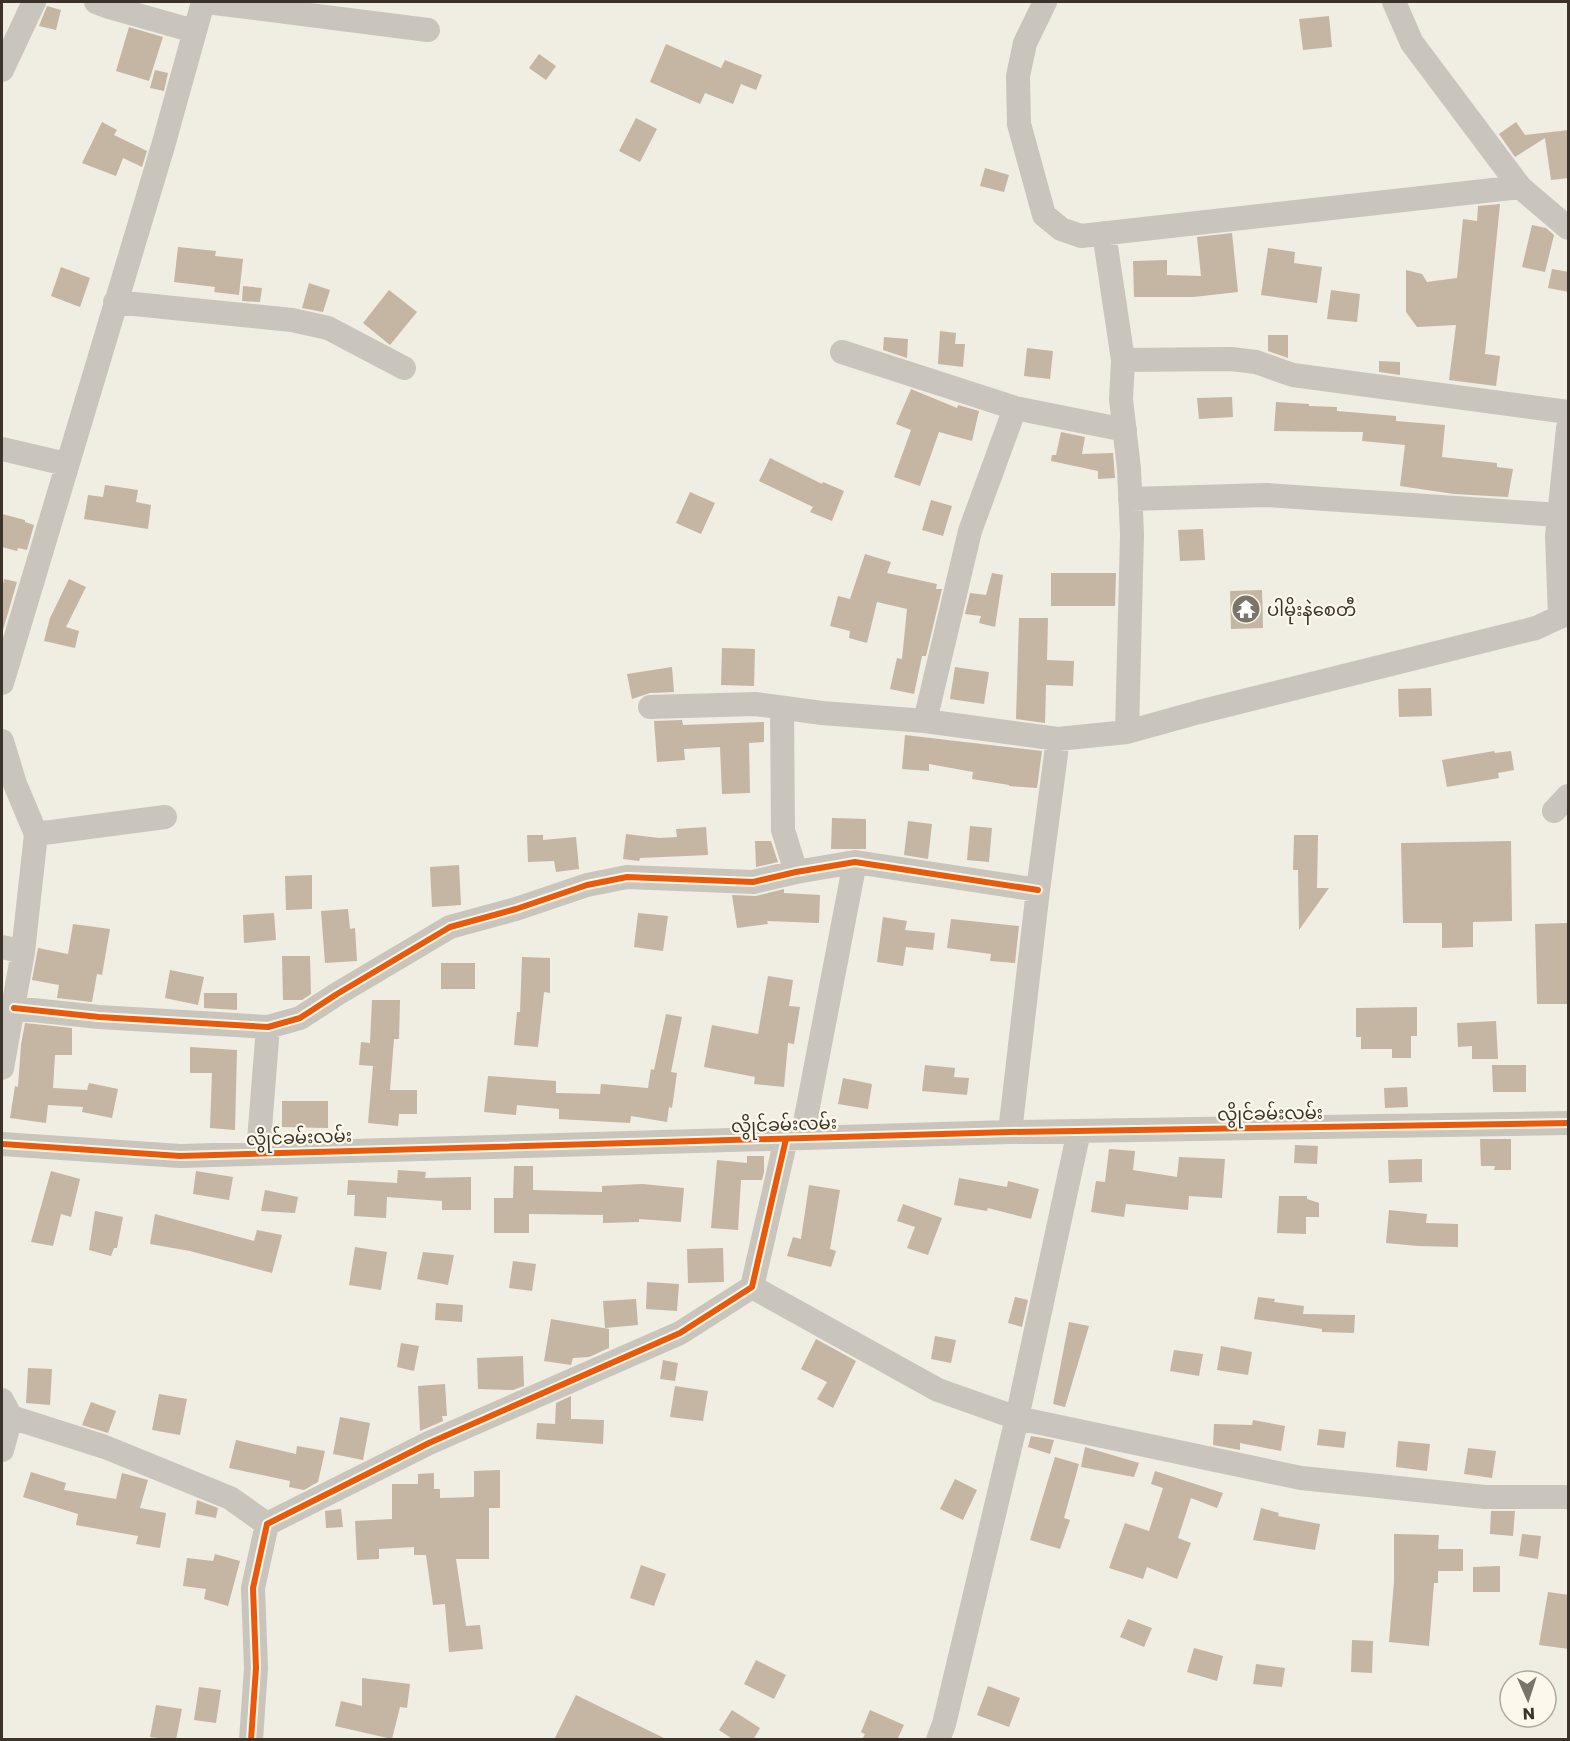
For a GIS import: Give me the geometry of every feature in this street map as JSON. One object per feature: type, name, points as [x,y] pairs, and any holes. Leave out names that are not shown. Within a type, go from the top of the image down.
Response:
[{"type":"street","points":[[2,70],[33,2]]},
{"type":"street","points":[[96,2],[194,31]]},
{"type":"street","points":[[2,683],[163,146],[194,31],[205,2],[428,30]]},
{"type":"street","points":[[1045,2],[1025,44],[1018,76],[1019,124],[1044,215],[1061,229],[1081,236],[1520,188]]},
{"type":"street","points":[[1394,2],[1412,43],[1520,188],[1569,228]]},
{"type":"street","points":[[1104,233],[1123,360],[1121,399],[1130,499],[1131,557],[1126,732]]},
{"type":"street","points":[[115,302],[292,320],[328,328],[404,368]]},
{"type":"street","points":[[842,352],[1015,408],[1125,430]]},
{"type":"street","points":[[1123,360],[1231,359],[1256,362],[1293,375],[1569,412]]},
{"type":"street","points":[[925,721],[970,531],[1015,408]]},
{"type":"street","points":[[650,707],[755,704],[925,721],[1058,739],[1126,732],[1536,628],[1564,615],[1557,536],[1569,428]]},
{"type":"street","points":[[2,450],[66,464]]},
{"type":"street","points":[[1130,499],[1267,495],[1559,515]]},
{"type":"street","points":[[782,708],[783,830],[796,872]]},
{"type":"street","points":[[1010,1132],[1058,739]]},
{"type":"street","points":[[2,741],[8,781],[36,834],[12,950],[14,1008],[2,1068]]},
{"type":"street","points":[[36,834],[165,817]]},
{"type":"street","points":[[267,1524],[429,1443],[680,1333],[752,1287],[794,1138],[855,862]]},
{"type":"street","points":[[14,1008],[121,1018],[268,1027],[300,1018],[450,927],[516,909],[587,885],[627,877],[753,882],[855,862],[1038,890]]},
{"type":"street","points":[[258,1153],[268,1027]]},
{"type":"street","name":"လွိုင်ခမ်းလမ်း","points":[[2,1144],[180,1156],[1010,1132],[1569,1122]]},
{"type":"street","points":[[938,1740],[944,1724],[1017,1418],[1078,1131]]},
{"type":"street","points":[[752,1287],[938,1390],[1017,1418],[1301,1478],[1485,1497],[1569,1497]]},
{"type":"street","points":[[2,1450],[6,1409],[230,1498],[267,1524]]},
{"type":"street","points":[[251,1740],[256,1668],[253,1588],[267,1524]]},
{"type":"building","points":[[47,6],[61,10],[56,30],[39,26]]},
{"type":"building","points":[[1329,16],[1332,47],[1303,50],[1299,19]]},
{"type":"building","points":[[129,27],[163,37],[149,81],[116,71]]},
{"type":"building","points":[[666,44],[721,68],[725,60],[762,75],[756,90],[741,84],[733,104],[705,93],[700,104],[650,82]]},
{"type":"building","points":[[539,54],[556,66],[546,80],[529,68]]},
{"type":"building","points":[[155,70],[168,73],[164,91],[150,88]]},
{"type":"building","points":[[636,118],[657,129],[640,162],[619,151]]},
{"type":"building","points":[[102,122],[117,130],[114,135],[147,151],[142,167],[123,158],[116,176],[82,163]]},
{"type":"building","points":[[1516,122],[1525,135],[1569,130],[1569,178],[1551,180],[1545,138],[1515,157],[1499,134]]},
{"type":"building","points":[[985,168],[1009,175],[1004,192],[980,186]]},
{"type":"building","points":[[1500,204],[1485,354],[1500,356],[1496,386],[1449,380],[1456,325],[1417,327],[1406,312],[1406,270],[1422,274],[1427,282],[1457,278],[1463,219],[1477,221],[1478,206]]},
{"type":"building","points":[[1532,225],[1546,228],[1554,235],[1545,272],[1522,267]]},
{"type":"building","points":[[1232,233],[1238,292],[1193,297],[1134,297],[1133,261],[1167,260],[1167,275],[1201,276],[1197,237]]},
{"type":"building","points":[[178,247],[216,251],[215,256],[243,259],[239,295],[214,292],[215,287],[174,282]]},
{"type":"building","points":[[1268,248],[1295,252],[1294,263],[1322,267],[1317,303],[1261,295]]},
{"type":"building","points":[[61,267],[90,278],[80,307],[51,296]]},
{"type":"building","points":[[1552,269],[1569,272],[1569,292],[1548,288]]},
{"type":"building","points":[[309,283],[330,290],[323,312],[302,308]]},
{"type":"building","points":[[243,286],[262,288],[260,302],[242,301]]},
{"type":"building","points":[[389,290],[417,312],[390,345],[363,323]]},
{"type":"building","points":[[1331,290],[1360,294],[1357,322],[1327,319]]},
{"type":"building","points":[[940,331],[956,333],[955,344],[965,344],[963,367],[938,364]]},
{"type":"building","points":[[1268,335],[1288,335],[1288,358],[1268,351]]},
{"type":"building","points":[[884,337],[908,339],[907,358],[883,350]]},
{"type":"building","points":[[1027,348],[1053,351],[1050,379],[1024,376]]},
{"type":"building","points":[[1379,361],[1400,362],[1400,375],[1379,372]]},
{"type":"building","points":[[911,389],[957,408],[958,405],[979,411],[972,441],[939,432],[920,486],[894,477],[911,430],[896,424]]},
{"type":"building","points":[[1232,397],[1233,417],[1199,419],[1197,398]]},
{"type":"building","points":[[1276,402],[1337,407],[1337,411],[1396,416],[1396,421],[1445,425],[1442,457],[1497,463],[1497,467],[1513,469],[1508,497],[1454,494],[1400,486],[1405,445],[1362,441],[1363,432],[1274,431]]},
{"type":"building","points":[[1061,432],[1085,437],[1082,454],[1113,453],[1115,478],[1098,479],[1098,471],[1051,461],[1052,455],[1056,455]]},
{"type":"building","points":[[770,458],[822,484],[823,482],[844,491],[832,521],[810,512],[813,507],[759,481]]},
{"type":"building","points":[[105,485],[138,490],[136,502],[151,505],[148,529],[84,519],[88,495],[103,497]]},
{"type":"building","points":[[690,492],[715,503],[701,534],[676,523]]},
{"type":"building","points":[[931,500],[952,506],[943,536],[922,530]]},
{"type":"building","points":[[2,514],[25,520],[34,525],[27,550],[18,548],[17,551],[2,547]]},
{"type":"building","points":[[1203,529],[1205,560],[1180,561],[1178,530]]},
{"type":"building","points":[[865,554],[891,562],[887,573],[937,584],[936,589],[942,589],[926,656],[922,656],[914,694],[890,689],[897,658],[902,659],[907,609],[877,602],[867,643],[849,638],[850,631],[830,626],[838,596],[850,599]]},
{"type":"building","points":[[992,573],[1003,575],[995,627],[979,623],[981,616],[965,614],[970,593],[986,595]]},
{"type":"building","points":[[1051,573],[1116,573],[1115,606],[1051,606]]},
{"type":"building","points":[[4,579],[17,582],[3,630],[2,589]]},
{"type":"building","points":[[69,579],[86,587],[66,627],[79,631],[75,648],[44,641],[50,618]]},
{"type":"building","name":"ပါမိုးနဲစေတီ","points":[[1262,590],[1263,628],[1231,629],[1230,591]]},
{"type":"building","points":[[1019,618],[1048,618],[1047,660],[1074,661],[1073,686],[1046,685],[1045,723],[1016,719]]},
{"type":"building","points":[[722,648],[755,649],[754,686],[721,685]]},
{"type":"building","points":[[672,667],[674,692],[650,693],[632,699],[627,674]]},
{"type":"building","points":[[955,667],[989,672],[984,704],[950,699]]},
{"type":"building","points":[[1431,688],[1432,716],[1399,717],[1398,689]]},
{"type":"building","points":[[682,720],[683,725],[764,722],[764,742],[749,743],[750,793],[722,794],[720,747],[684,749],[685,760],[657,762],[654,721]]},
{"type":"building","points":[[905,735],[1042,751],[1037,788],[1009,786],[972,779],[973,772],[929,764],[929,771],[902,769]]},
{"type":"building","points":[[1494,751],[1495,753],[1511,751],[1514,770],[1498,773],[1499,778],[1447,787],[1442,760]]},
{"type":"building","points":[[832,818],[866,819],[866,849],[831,849]]},
{"type":"building","points":[[908,821],[932,824],[928,859],[904,855]]},
{"type":"building","points":[[970,826],[992,828],[989,862],[967,860]]},
{"type":"building","points":[[706,827],[708,855],[640,858],[639,861],[623,859],[626,834],[659,838],[677,837],[676,829]]},
{"type":"building","points":[[527,835],[543,835],[543,840],[576,837],[579,869],[556,872],[554,861],[528,862]]},
{"type":"building","points":[[1294,835],[1318,835],[1317,888],[1329,888],[1299,930],[1298,870],[1293,870]]},
{"type":"building","points":[[755,841],[771,841],[778,862],[756,867]]},
{"type":"building","points":[[1511,841],[1512,921],[1473,922],[1473,947],[1442,948],[1442,923],[1403,923],[1401,843]]},
{"type":"building","points":[[459,865],[461,905],[432,907],[430,867]]},
{"type":"building","points":[[312,875],[312,909],[286,910],[285,876]]},
{"type":"building","points":[[784,889],[784,893],[820,895],[819,923],[767,921],[768,924],[737,928],[732,895],[756,896]]},
{"type":"building","points":[[348,909],[350,929],[355,928],[357,961],[325,963],[321,911]]},
{"type":"building","points":[[274,913],[276,940],[244,943],[243,915]]},
{"type":"building","points":[[638,913],[668,916],[663,951],[634,947]]},
{"type":"building","points":[[883,917],[907,921],[905,930],[935,933],[933,950],[906,947],[903,966],[877,962]]},
{"type":"building","points":[[951,919],[1019,926],[1015,963],[990,961],[991,954],[947,948]]},
{"type":"building","points":[[1569,923],[1569,1004],[1537,1004],[1535,924]]},
{"type":"building","points":[[73,924],[110,929],[102,975],[97,974],[92,1002],[57,998],[59,985],[32,980],[38,948],[68,954]]},
{"type":"building","points":[[282,956],[310,956],[311,994],[302,1000],[283,1000]]},
{"type":"building","points":[[522,957],[550,958],[550,993],[544,992],[538,1047],[514,1045],[517,1012],[520,1012]]},
{"type":"building","points":[[441,963],[475,963],[475,989],[441,989]]},
{"type":"building","points":[[170,970],[204,977],[198,1005],[165,998]]},
{"type":"building","points":[[768,976],[793,980],[789,1006],[800,1007],[794,1044],[788,1043],[784,1087],[754,1084],[755,1077],[704,1067],[712,1025],[758,1034]]},
{"type":"building","points":[[204,993],[237,993],[237,1010],[204,1008]]},
{"type":"building","points":[[372,1000],[400,1000],[399,1039],[394,1039],[390,1090],[417,1090],[417,1114],[399,1114],[398,1126],[368,1123],[373,1066],[359,1065],[361,1042],[370,1043]]},
{"type":"building","points":[[1417,1007],[1417,1036],[1411,1036],[1411,1058],[1392,1058],[1392,1049],[1361,1049],[1361,1037],[1356,1037],[1356,1008]]},
{"type":"building","points":[[666,1014],[682,1017],[671,1072],[677,1073],[672,1108],[669,1107],[667,1122],[631,1116],[630,1123],[559,1119],[559,1109],[517,1105],[516,1115],[484,1112],[488,1076],[556,1081],[556,1093],[600,1094],[601,1084],[648,1088]]},
{"type":"building","points":[[1496,1021],[1498,1059],[1472,1059],[1472,1046],[1458,1047],[1457,1023]]},
{"type":"building","points":[[25,1023],[72,1028],[72,1055],[55,1055],[53,1088],[87,1090],[89,1083],[118,1089],[112,1118],[82,1112],[83,1107],[48,1105],[46,1123],[10,1118],[15,1086],[18,1087]]},
{"type":"building","points":[[190,1047],[237,1050],[235,1130],[210,1128],[212,1073],[190,1073]]},
{"type":"building","points":[[925,1065],[955,1068],[954,1077],[969,1078],[967,1095],[922,1091]]},
{"type":"building","points":[[1492,1065],[1526,1065],[1526,1092],[1493,1092]]},
{"type":"building","points":[[843,1078],[872,1084],[868,1109],[838,1104]]},
{"type":"building","points":[[1407,1087],[1408,1107],[1385,1108],[1384,1088]]},
{"type":"building","points":[[282,1101],[328,1101],[328,1128],[282,1127]]},
{"type":"building","points":[[1480,1139],[1511,1139],[1511,1170],[1494,1170],[1495,1166],[1481,1166]]},
{"type":"building","points":[[1295,1145],[1318,1146],[1317,1164],[1294,1163]]},
{"type":"building","points":[[1109,1149],[1135,1151],[1133,1170],[1177,1177],[1179,1157],[1225,1159],[1222,1198],[1189,1196],[1188,1210],[1126,1204],[1124,1217],[1091,1212],[1096,1181],[1105,1182]]},
{"type":"building","points":[[747,1156],[764,1156],[764,1172],[762,1180],[741,1180],[738,1230],[711,1228],[717,1160],[747,1163]]},
{"type":"building","points":[[1422,1159],[1422,1182],[1389,1183],[1388,1160]]},
{"type":"building","points":[[514,1166],[533,1166],[533,1190],[602,1192],[602,1186],[642,1184],[684,1188],[681,1222],[639,1219],[639,1222],[603,1223],[603,1215],[529,1214],[529,1233],[494,1233],[494,1198],[513,1198]]},
{"type":"building","points":[[398,1170],[426,1172],[425,1178],[471,1177],[471,1210],[442,1210],[442,1201],[387,1197],[386,1218],[354,1216],[355,1195],[347,1195],[348,1180],[397,1183]]},
{"type":"building","points":[[51,1171],[80,1179],[71,1217],[61,1214],[53,1246],[31,1242]]},
{"type":"building","points":[[196,1171],[233,1177],[229,1200],[193,1194]]},
{"type":"building","points":[[959,1178],[1007,1187],[1008,1181],[1039,1189],[1031,1219],[988,1208],[987,1211],[954,1205]]},
{"type":"building","points":[[809,1185],[840,1190],[830,1249],[836,1251],[831,1267],[787,1256],[793,1237],[801,1239]]},
{"type":"building","points":[[265,1190],[298,1197],[295,1213],[261,1211]]},
{"type":"building","points":[[1279,1196],[1307,1196],[1307,1199],[1319,1203],[1319,1217],[1306,1217],[1306,1234],[1277,1233]]},
{"type":"building","points":[[903,1204],[942,1218],[928,1255],[907,1248],[915,1227],[897,1221]]},
{"type":"building","points":[[1389,1210],[1427,1214],[1426,1223],[1458,1224],[1458,1247],[1386,1243]]},
{"type":"building","points":[[95,1211],[123,1217],[117,1248],[114,1248],[111,1256],[89,1250]]},
{"type":"building","points":[[155,1214],[254,1241],[257,1230],[282,1235],[272,1273],[190,1251],[150,1244]]},
{"type":"building","points":[[355,1247],[387,1252],[381,1290],[349,1285]]},
{"type":"building","points":[[723,1248],[724,1282],[688,1283],[687,1249]]},
{"type":"building","points":[[423,1252],[454,1255],[448,1285],[417,1279]]},
{"type":"building","points":[[513,1261],[536,1264],[532,1291],[509,1288]]},
{"type":"building","points":[[647,1282],[679,1284],[677,1311],[646,1309]]},
{"type":"building","points":[[1015,1297],[1028,1300],[1022,1327],[1008,1323]]},
{"type":"building","points":[[1258,1297],[1275,1299],[1274,1302],[1304,1306],[1303,1314],[1355,1315],[1354,1333],[1322,1332],[1322,1329],[1254,1319]]},
{"type":"building","points":[[636,1299],[638,1325],[605,1328],[603,1301]]},
{"type":"building","points":[[436,1303],[463,1305],[462,1322],[435,1320]]},
{"type":"building","points":[[551,1319],[609,1329],[609,1348],[589,1357],[573,1358],[571,1365],[544,1361]]},
{"type":"building","points":[[1069,1322],[1089,1326],[1065,1407],[1053,1404]]},
{"type":"building","points":[[935,1336],[956,1340],[951,1363],[931,1359]]},
{"type":"building","points":[[816,1339],[856,1361],[833,1408],[817,1399],[827,1382],[801,1369]]},
{"type":"building","points":[[401,1343],[419,1346],[414,1371],[397,1367]]},
{"type":"building","points":[[1221,1346],[1252,1352],[1248,1375],[1217,1370]]},
{"type":"building","points":[[1174,1350],[1203,1354],[1199,1376],[1170,1371]]},
{"type":"building","points":[[523,1356],[524,1386],[513,1390],[478,1389],[477,1358]]},
{"type":"building","points":[[663,1360],[678,1363],[675,1381],[660,1379]]},
{"type":"building","points":[[28,1368],[52,1369],[50,1405],[26,1403]]},
{"type":"building","points":[[445,1384],[447,1416],[442,1416],[443,1421],[420,1431],[418,1386]]},
{"type":"building","points":[[675,1386],[708,1391],[703,1421],[670,1417]]},
{"type":"building","points":[[159,1394],[187,1399],[180,1435],[152,1430]]},
{"type":"building","points":[[571,1396],[571,1419],[604,1420],[603,1444],[536,1439],[537,1423],[555,1424],[556,1403]]},
{"type":"building","points":[[91,1402],[116,1411],[108,1433],[82,1425]]},
{"type":"building","points":[[340,1417],[370,1423],[363,1460],[333,1454]]},
{"type":"building","points":[[1253,1420],[1285,1426],[1281,1451],[1240,1443],[1240,1450],[1213,1445],[1214,1424],[1252,1425]]},
{"type":"building","points":[[1319,1429],[1346,1432],[1344,1448],[1317,1445]]},
{"type":"building","points":[[1031,1436],[1054,1440],[1050,1454],[1028,1447]]},
{"type":"building","points":[[236,1440],[296,1454],[297,1446],[325,1451],[318,1482],[304,1490],[289,1487],[290,1481],[229,1468]]},
{"type":"building","points":[[1398,1441],[1430,1444],[1427,1471],[1396,1467]]},
{"type":"building","points":[[1085,1447],[1139,1463],[1134,1477],[1081,1467]]},
{"type":"building","points":[[1468,1448],[1496,1451],[1492,1478],[1464,1474]]},
{"type":"building","points":[[1055,1457],[1079,1464],[1064,1518],[1070,1520],[1060,1549],[1030,1540]]},
{"type":"building","points":[[500,1470],[500,1508],[489,1508],[489,1559],[456,1559],[466,1626],[480,1625],[483,1649],[449,1652],[445,1604],[433,1605],[426,1555],[414,1555],[414,1547],[379,1549],[379,1559],[357,1560],[355,1521],[392,1519],[392,1484],[418,1484],[418,1474],[434,1473],[434,1489],[440,1489],[440,1498],[474,1497],[474,1471]]},
{"type":"building","points":[[1155,1471],[1223,1493],[1217,1508],[1191,1498],[1178,1538],[1191,1543],[1177,1579],[1147,1567],[1143,1579],[1109,1568],[1125,1523],[1149,1531],[1163,1488],[1151,1484]]},
{"type":"building","points":[[31,1472],[66,1483],[64,1490],[116,1499],[122,1473],[148,1480],[140,1508],[166,1513],[160,1548],[136,1544],[138,1536],[76,1525],[78,1514],[23,1497]]},
{"type":"building","points":[[955,1479],[977,1490],[963,1520],[940,1509]]},
{"type":"building","points":[[197,1500],[218,1508],[216,1518],[195,1514]]},
{"type":"building","points":[[1261,1508],[1279,1513],[1278,1516],[1320,1524],[1315,1550],[1253,1540]]},
{"type":"building","points":[[341,1509],[343,1527],[326,1528],[325,1511]]},
{"type":"building","points":[[1491,1511],[1515,1511],[1513,1536],[1490,1534]]},
{"type":"building","points":[[1394,1534],[1439,1535],[1438,1549],[1463,1549],[1463,1571],[1438,1571],[1438,1583],[1434,1583],[1429,1646],[1389,1642],[1394,1582]]},
{"type":"building","points":[[1522,1534],[1541,1536],[1538,1559],[1519,1556]]},
{"type":"building","points":[[215,1554],[240,1561],[228,1606],[204,1599],[206,1589],[183,1586],[187,1558],[213,1561]]},
{"type":"building","points":[[641,1565],[666,1574],[654,1606],[630,1598]]},
{"type":"building","points":[[1500,1566],[1500,1592],[1473,1592],[1473,1567]]},
{"type":"building","points":[[1548,1592],[1569,1595],[1569,1649],[1539,1645]]},
{"type":"building","points":[[1128,1619],[1152,1628],[1144,1647],[1120,1637]]},
{"type":"building","points":[[1352,1640],[1373,1641],[1372,1673],[1351,1672]]},
{"type":"building","points":[[1194,1648],[1223,1656],[1217,1681],[1187,1672]]},
{"type":"building","points":[[756,1660],[786,1675],[774,1699],[744,1684]]},
{"type":"building","points":[[1256,1664],[1285,1668],[1282,1687],[1253,1684]]},
{"type":"building","points":[[362,1678],[410,1684],[407,1708],[400,1707],[392,1739],[335,1726],[341,1701],[362,1706]]},
{"type":"building","points":[[988,1686],[1020,1698],[1009,1727],[977,1715]]},
{"type":"building","points":[[199,1687],[221,1690],[216,1723],[194,1720]]},
{"type":"building","points":[[576,1695],[668,1740],[554,1740]]},
{"type":"building","points":[[156,1705],[182,1709],[176,1740],[150,1737]]},
{"type":"building","points":[[732,1710],[760,1728],[753,1740],[734,1740],[719,1730]]},
{"type":"building","points":[[870,1710],[904,1725],[897,1740],[862,1740],[865,1734],[861,1732]]},
{"type":"cycle path","points":[[14,1008],[99,1017],[268,1027],[300,1018],[450,927],[516,909],[587,885],[627,877],[753,882],[855,862],[1038,890]]},
{"type":"cycle path","points":[[2,1144],[180,1156],[1010,1132],[1568,1123]]},
{"type":"cycle path","points":[[251,1740],[256,1668],[253,1588],[267,1524],[429,1443],[680,1333],[752,1287],[786,1139]]},
{"type":"place","name":"ပါမိုးနဲစေတီ","points":[[1246,609]]}]
